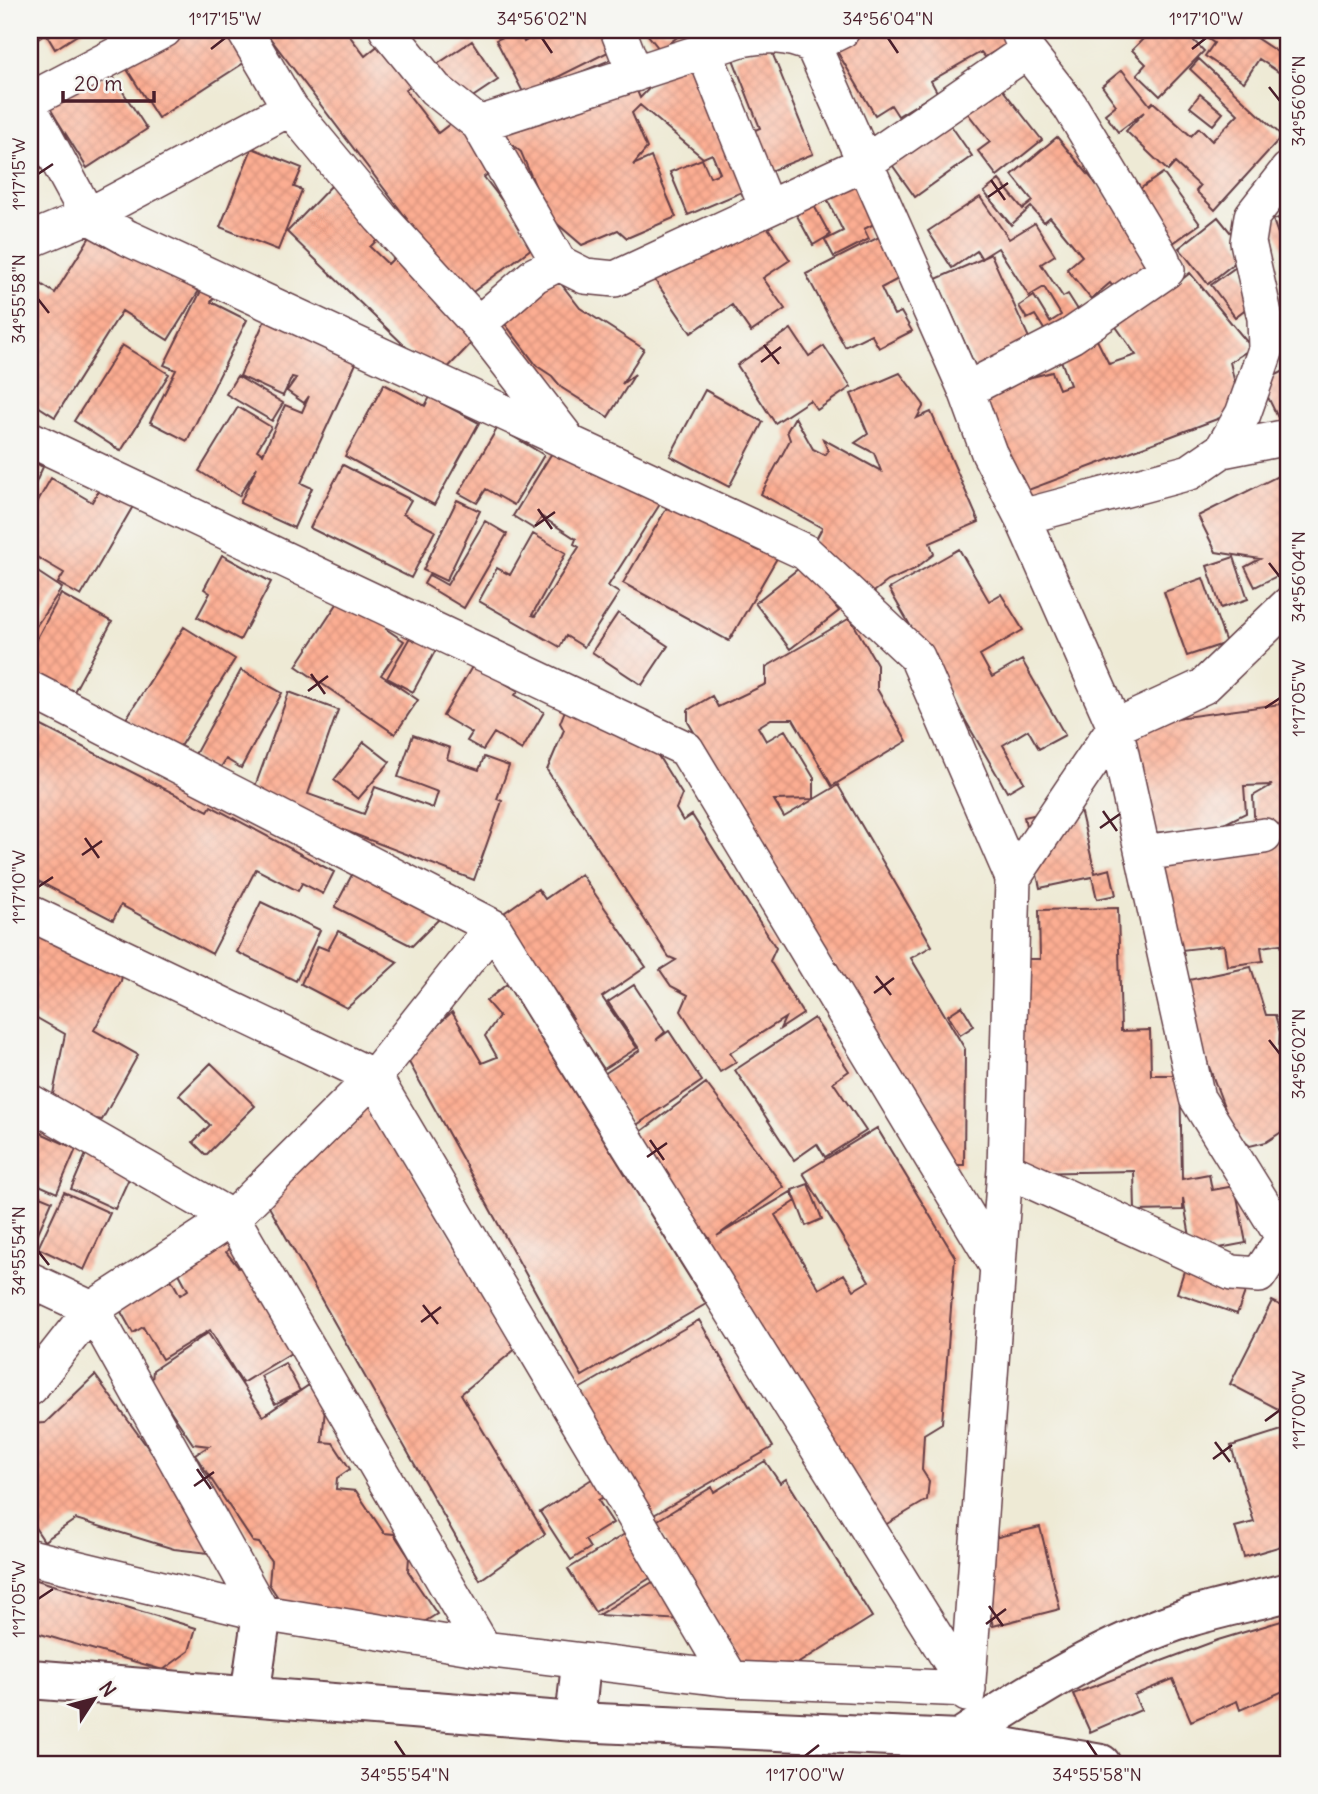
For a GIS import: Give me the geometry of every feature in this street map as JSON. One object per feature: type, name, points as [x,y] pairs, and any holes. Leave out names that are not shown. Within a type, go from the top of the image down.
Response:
[{"type":"main road","points":[[959,1739],[1064,1672],[1121,1644],[1190,1617],[1288,1592]]},
{"type":"main road","points":[[250,1696],[262,1613]]},
{"type":"main road","points":[[575,1721],[581,1662]]},
{"type":"main road","points":[[30,1679],[575,1721],[959,1739],[1058,1761],[1101,1764]]},
{"type":"street","points":[[30,100],[164,30]]},
{"type":"street","points":[[244,30],[290,108],[381,218],[478,324],[568,440]]},
{"type":"street","points":[[387,30],[435,89],[479,124],[559,263],[585,276],[615,279],[865,163],[1022,41],[1070,106],[1165,265],[1071,336],[966,390]]},
{"type":"street","points":[[618,30],[635,74]]},
{"type":"street","points":[[479,124],[704,51],[767,34],[820,35],[865,163],[966,390],[989,453],[1022,517],[1115,727],[1197,1098],[1287,1239],[1259,1275],[1232,1273],[1005,1168]]},
{"type":"street","points":[[704,51],[767,208]]},
{"type":"street","points":[[30,240],[88,216],[290,108]]},
{"type":"street","points":[[30,109],[88,216],[128,238],[805,552],[917,657],[1013,878],[1005,1168],[968,1689],[959,1739]]},
{"type":"street","points":[[1222,450],[1243,414],[1266,349],[1265,318],[1248,243],[1252,216],[1288,170]]},
{"type":"street","points":[[478,324],[535,275],[559,263]]},
{"type":"street","points":[[1022,517],[1190,472],[1222,450],[1288,437]]},
{"type":"street","points":[[30,439],[686,749],[998,1267]]},
{"type":"street","points":[[1013,878],[1115,727],[1204,686],[1288,605]]},
{"type":"street","points":[[30,689],[493,927],[968,1689]]},
{"type":"street","points":[[1143,853],[1264,836]]},
{"type":"street","points":[[30,913],[374,1077],[731,1679]]},
{"type":"street","points":[[30,1388],[93,1309],[232,1218],[374,1077],[493,927]]},
{"type":"street","points":[[30,1101],[232,1218],[484,1649]]},
{"type":"street","points":[[30,1280],[93,1309],[262,1613]]},
{"type":"street","points":[[30,1557],[262,1613],[484,1649],[731,1679],[968,1689]]},
{"type":"building","points":[[30,30],[85,30],[55,49],[46,34],[30,44]]},
{"type":"building","points":[[175,30],[231,30],[250,59],[158,118],[123,63]]},
{"type":"building","points":[[264,30],[345,30],[365,56],[390,36],[421,78],[405,90],[438,133],[459,117],[497,167],[484,177],[536,245],[466,297]]},
{"type":"building","points":[[519,30],[524,42],[544,30],[610,30],[618,47],[524,94],[496,40]]},
{"type":"building","points":[[644,30],[682,30],[684,32],[660,50]]},
{"type":"building","points":[[866,30],[1014,30],[1018,38],[985,57],[981,52],[931,81],[937,92],[898,116],[891,105],[875,115],[835,48]]},
{"type":"building","points":[[1152,30],[1183,30],[1204,51],[1160,96],[1137,74],[1146,64],[1132,50]]},
{"type":"building","points":[[1195,30],[1244,30],[1288,59],[1288,67],[1283,75],[1259,59],[1244,82],[1205,56],[1214,43]]},
{"type":"building","points":[[472,41],[498,80],[459,106],[433,67]]},
{"type":"building","points":[[769,45],[813,154],[765,173],[748,133],[760,128],[733,59]]},
{"type":"building","points":[[689,47],[749,189],[688,215],[670,172],[702,159],[710,177],[720,173],[712,154],[703,158],[640,105],[632,113],[647,148],[633,165],[651,157],[676,217],[627,238],[618,230],[582,245],[548,216],[521,152],[504,138],[494,114],[538,90],[622,55],[640,98]]},
{"type":"building","points":[[1199,59],[1282,136],[1215,210],[1196,191],[1200,186],[1175,163],[1168,171],[1126,131],[1144,112],[1118,132],[1105,114],[1116,105],[1102,86],[1122,70],[1150,105],[1153,102],[1191,136],[1199,128],[1212,141],[1238,114],[1190,69]]},
{"type":"building","points":[[985,67],[1042,140],[997,176],[978,151],[990,142],[952,93]]},
{"type":"building","points":[[112,75],[147,129],[87,168],[42,96]]},
{"type":"building","points":[[1200,94],[1223,113],[1213,125],[1190,107]]},
{"type":"building","points":[[941,111],[972,156],[915,197],[883,152]]},
{"type":"building","points":[[30,130],[50,163],[30,175]]},
{"type":"building","points":[[1057,137],[1159,259],[1118,293],[1110,283],[1091,299],[1067,269],[1082,256],[1050,217],[1044,222],[1031,207],[1011,225],[984,192],[999,180],[1023,209],[1033,201],[1012,175]]},
{"type":"building","points":[[252,148],[302,168],[294,187],[302,190],[278,250],[220,227]]},
{"type":"building","points":[[852,159],[884,219],[864,229],[869,239],[834,257],[825,240],[843,231],[816,178]]},
{"type":"building","points":[[1163,173],[1200,224],[1173,243],[1137,191]]},
{"type":"building","points":[[333,184],[383,234],[370,247],[388,264],[397,255],[479,335],[438,378],[287,232]]},
{"type":"building","points":[[806,191],[830,235],[813,245],[789,201]]},
{"type":"building","points":[[980,197],[1009,239],[1035,223],[1055,255],[1041,264],[1063,297],[1068,294],[1080,313],[1047,334],[1035,315],[1027,319],[1019,306],[1034,296],[1050,322],[1061,315],[1044,287],[1029,296],[998,248],[982,258],[991,254],[1034,349],[978,373],[936,279],[982,259],[977,251],[952,268],[928,231]]},
{"type":"building","points":[[753,206],[790,260],[763,278],[785,309],[751,332],[732,305],[691,333],[648,270]]},
{"type":"building","points":[[1288,215],[1288,262],[1273,220]]},
{"type":"building","points":[[1218,217],[1247,253],[1208,284],[1179,248]]},
{"type":"building","points":[[98,224],[200,289],[168,340],[122,311],[55,417],[30,401],[30,277],[55,293]]},
{"type":"building","points":[[879,237],[900,278],[881,288],[894,315],[901,312],[912,331],[879,348],[871,334],[845,347],[806,274]]},
{"type":"building","points":[[545,263],[580,308],[644,349],[622,384],[635,374],[608,417],[562,388],[552,376],[537,366],[493,308]]},
{"type":"building","points":[[1236,267],[1260,298],[1235,317],[1211,285]]},
{"type":"building","points":[[1190,273],[1252,348],[1230,362],[1241,410],[1023,492],[979,390],[1052,372],[1059,389],[1070,385],[1058,352],[1096,338],[1109,364],[1136,355],[1112,321],[1161,287],[1166,292]]},
{"type":"building","points":[[204,285],[217,291],[211,302],[247,320],[187,441],[150,422],[176,370],[164,365]]},
{"type":"building","points":[[268,313],[364,346],[301,483],[312,488],[294,528],[240,503],[257,467],[239,496],[199,471],[238,407],[271,427],[257,450],[263,454],[285,405],[302,412],[309,396],[304,403],[287,391],[296,378],[292,377],[283,396],[240,376]]},
{"type":"building","points":[[791,329],[809,356],[824,346],[851,387],[817,410],[810,400],[775,423],[737,365]]},
{"type":"building","points":[[122,345],[169,374],[121,451],[74,421]]},
{"type":"building","points":[[1288,369],[1288,438],[1261,383]]},
{"type":"building","points":[[900,373],[924,405],[917,418],[931,412],[979,522],[930,543],[934,554],[915,569],[888,581],[862,601],[812,547],[822,528],[761,494],[790,440],[787,431],[795,417],[813,449],[825,455],[828,451],[823,439],[881,471],[874,453],[855,443],[868,434],[851,394]]},
{"type":"building","points":[[237,376],[283,403],[272,421],[226,394]]},
{"type":"building","points":[[384,384],[425,406],[430,397],[479,423],[434,505],[345,456]]},
{"type":"building","points":[[705,390],[763,422],[729,487],[670,456]]},
{"type":"building","points":[[498,427],[544,455],[514,505],[486,489],[477,503],[459,493]]},
{"type":"building","points":[[555,448],[662,501],[608,586],[619,593],[584,647],[566,636],[560,647],[479,601],[497,568],[510,575],[533,534],[566,553],[532,615],[535,616],[579,547],[574,544],[576,539],[542,517],[534,529],[513,516]]},
{"type":"building","points":[[30,460],[43,467],[30,495]]},
{"type":"building","points":[[343,465],[411,500],[403,514],[435,531],[411,578],[310,528]]},
{"type":"building","points":[[1288,471],[1287,571],[1255,587],[1245,567],[1260,559],[1216,552],[1198,516]]},
{"type":"building","points":[[51,478],[92,502],[104,482],[136,501],[81,596],[58,583],[64,573],[30,553],[30,515]]},
{"type":"building","points":[[673,497],[784,546],[729,641],[623,583]]},
{"type":"building","points":[[457,500],[480,511],[446,581],[423,570]]},
{"type":"building","points":[[485,521],[507,534],[464,608],[424,584],[429,575],[447,585]]},
{"type":"building","points":[[959,549],[989,601],[1001,594],[1023,630],[980,655],[992,677],[1022,660],[1065,735],[1039,749],[1028,730],[1003,745],[1024,782],[1007,792],[889,589]]},
{"type":"building","points":[[222,555],[271,582],[240,640],[197,617],[210,593],[204,589]]},
{"type":"building","points":[[1234,557],[1248,599],[1221,608],[1207,566]]},
{"type":"building","points":[[803,565],[839,611],[790,649],[755,603]]},
{"type":"building","points":[[30,567],[62,588],[30,635]]},
{"type":"building","points":[[1203,578],[1226,643],[1187,656],[1164,592]]},
{"type":"building","points":[[61,594],[112,622],[70,699],[30,677],[30,651]]},
{"type":"building","points":[[343,595],[389,625],[386,629],[404,641],[381,675],[418,700],[395,734],[296,666]]},
{"type":"building","points":[[618,613],[668,646],[642,685],[592,652]]},
{"type":"building","points":[[850,618],[877,664],[877,689],[907,741],[832,786],[793,719],[771,719],[758,727],[766,741],[785,730],[814,778],[814,799],[774,800],[784,817],[838,785],[932,946],[911,958],[965,1049],[964,1165],[951,1165],[688,722],[688,710],[712,696],[718,707],[766,684],[766,667]]},
{"type":"building","points":[[184,627],[235,659],[177,751],[126,719]]},
{"type":"building","points":[[414,630],[439,644],[413,692],[387,678]]},
{"type":"building","points":[[473,665],[518,691],[515,695],[544,712],[522,750],[494,733],[483,750],[467,741],[472,733],[443,716]]},
{"type":"building","points":[[241,670],[282,693],[241,768],[226,759],[218,772],[193,758]]},
{"type":"building","points":[[289,692],[338,710],[308,794],[364,814],[375,787],[433,808],[438,792],[398,777],[413,735],[450,748],[447,759],[479,770],[484,757],[509,766],[497,799],[502,801],[474,880],[252,795]]},
{"type":"building","points":[[1288,703],[1288,831],[1255,833],[1253,796],[1272,785],[1244,786],[1246,813],[1214,829],[1150,833],[1133,724]]},
{"type":"building","points":[[566,708],[642,730],[682,794],[676,809],[683,821],[692,815],[776,948],[770,961],[803,1014],[780,1029],[785,1018],[730,1053],[736,1062],[720,1072],[681,1011],[688,995],[671,986],[660,970],[676,960],[669,957],[547,770],[564,730],[560,723]]},
{"type":"building","points":[[30,720],[208,811],[211,806],[334,872],[323,894],[302,883],[298,891],[256,869],[212,954],[121,905],[113,920],[30,877]]},
{"type":"building","points":[[364,742],[390,762],[358,799],[334,780]]},
{"type":"building","points":[[1079,805],[1095,873],[1110,869],[1116,895],[1097,899],[1092,877],[1040,888],[1024,817]]},
{"type":"building","points":[[1281,839],[1288,890],[1288,982],[1281,944],[1261,947],[1263,961],[1227,966],[1224,945],[1173,951],[1155,858]]},
{"type":"building","points":[[355,869],[444,914],[412,946],[335,907]]},
{"type":"building","points":[[581,874],[646,967],[602,997],[637,1048],[604,1069],[571,1020],[573,1018],[501,915],[538,889],[545,899]]},
{"type":"building","points":[[261,902],[320,930],[296,981],[237,952]]},
{"type":"building","points":[[1118,908],[1121,1031],[1150,1030],[1151,1075],[1180,1075],[1182,1179],[1209,1174],[1212,1190],[1235,1186],[1246,1243],[1193,1253],[1183,1198],[1183,1210],[1135,1211],[1134,1171],[1023,1173],[1020,959],[1040,959],[1039,910]]},
{"type":"building","points":[[30,923],[124,964],[121,981],[94,1030],[138,1055],[102,1120],[84,1117],[52,1099],[65,1034],[30,1014]]},
{"type":"building","points":[[338,931],[398,962],[347,1008],[301,984],[318,946],[328,950]]},
{"type":"building","points":[[1251,967],[1266,1015],[1275,1015],[1280,1032],[1279,1053],[1288,1050],[1288,1102],[1286,1129],[1266,1142],[1250,1146],[1234,1133],[1190,1016],[1184,981]]},
{"type":"building","points":[[507,984],[706,1304],[582,1376],[405,1055],[452,1012],[482,1063],[497,1057],[485,1036],[499,1016],[486,1001]]},
{"type":"building","points":[[634,985],[665,1032],[656,1040],[669,1031],[702,1081],[635,1126],[601,1076],[640,1050],[608,1002]]},
{"type":"building","points":[[962,1006],[974,1026],[960,1035],[948,1015]]},
{"type":"building","points":[[814,1018],[849,1071],[833,1082],[866,1131],[825,1157],[817,1144],[794,1160],[735,1070]]},
{"type":"building","points":[[211,1063],[255,1106],[206,1155],[193,1142],[210,1125],[179,1095]]},
{"type":"building","points":[[706,1083],[784,1187],[717,1236],[791,1192],[796,1201],[775,1215],[819,1289],[844,1274],[854,1290],[869,1281],[803,1173],[877,1128],[955,1257],[942,1423],[924,1434],[922,1470],[929,1481],[927,1500],[875,1531],[703,1245],[711,1241],[634,1137]]},
{"type":"building","points":[[365,1094],[518,1347],[461,1394],[545,1534],[480,1580],[264,1198]]},
{"type":"building","points":[[32,1129],[76,1149],[57,1193],[30,1181]]},
{"type":"building","points":[[86,1154],[131,1174],[115,1209],[71,1189]]},
{"type":"building","points":[[808,1184],[822,1219],[806,1226],[792,1190]]},
{"type":"building","points":[[30,1192],[52,1201],[30,1251]]},
{"type":"building","points":[[64,1192],[110,1213],[84,1270],[38,1248]]},
{"type":"building","points":[[224,1232],[235,1242],[226,1252],[239,1268],[247,1263],[291,1353],[242,1383],[210,1330],[162,1359],[143,1327],[133,1333],[120,1310],[171,1279],[180,1295],[188,1290],[174,1264]]},
{"type":"building","points":[[1185,1268],[1246,1289],[1237,1314],[1177,1293]]},
{"type":"building","points":[[1272,1301],[1288,1309],[1286,1413],[1230,1384]]},
{"type":"building","points":[[699,1320],[773,1447],[645,1520],[572,1393]]},
{"type":"building","points":[[208,1333],[263,1416],[309,1385],[325,1408],[322,1442],[333,1443],[350,1469],[337,1478],[336,1489],[356,1491],[384,1533],[394,1534],[409,1557],[408,1571],[437,1614],[424,1622],[287,1611],[269,1584],[271,1561],[259,1543],[253,1542],[195,1455],[209,1446],[193,1444],[152,1383],[153,1370]]},
{"type":"building","points":[[285,1363],[300,1391],[275,1404],[261,1376]]},
{"type":"building","points":[[95,1375],[226,1555],[174,1549],[76,1519],[44,1541],[30,1520],[30,1424],[45,1423]]},
{"type":"building","points":[[1288,1428],[1288,1544],[1244,1557],[1235,1527],[1254,1522],[1231,1446]]},
{"type":"building","points":[[765,1461],[780,1483],[786,1479],[872,1617],[757,1689],[653,1523],[712,1487],[714,1492]]},
{"type":"building","points":[[595,1477],[607,1495],[598,1500],[613,1523],[585,1540],[590,1548],[571,1560],[540,1512]]},
{"type":"building","points":[[1040,1527],[1060,1609],[993,1626],[973,1543]]},
{"type":"building","points":[[628,1532],[655,1575],[595,1612],[568,1569]]},
{"type":"building","points":[[30,1578],[196,1628],[189,1651],[163,1670],[30,1631]]},
{"type":"building","points":[[656,1580],[682,1620],[598,1615]]},
{"type":"building","points":[[1288,1619],[1288,1668],[1281,1671],[1288,1689],[1240,1710],[1237,1701],[1191,1721],[1173,1679],[1134,1695],[1141,1710],[1090,1732],[1073,1694],[1218,1640]]}]
